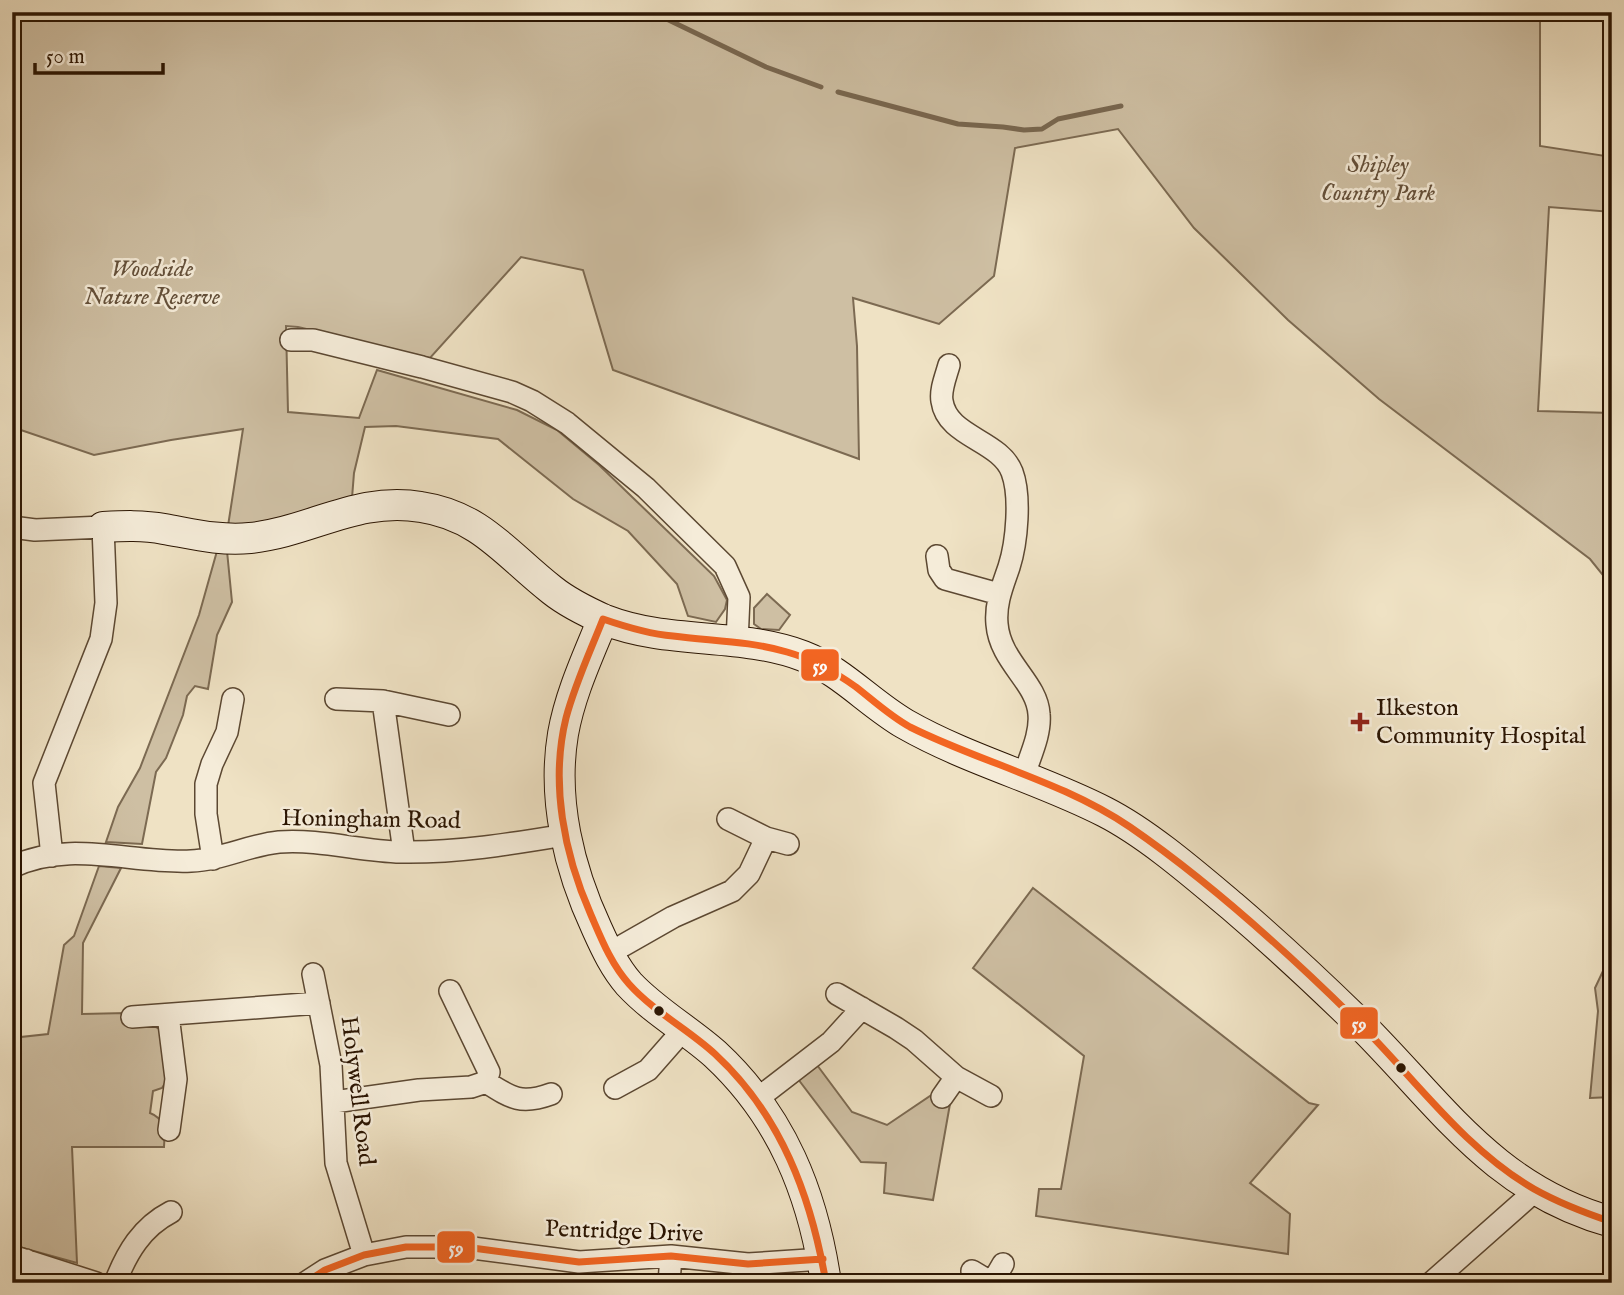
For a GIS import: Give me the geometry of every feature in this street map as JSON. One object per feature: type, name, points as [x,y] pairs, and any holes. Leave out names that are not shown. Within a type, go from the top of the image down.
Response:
[{"type":"street","points":[[291,340],[306,339],[326,343],[512,392],[532,401],[567,424],[646,488],[725,566],[739,597],[737,642]]},
{"type":"street","points":[[948,365],[933,402],[954,423],[995,451],[1012,472],[1016,496],[1014,544],[999,594],[996,621],[1001,644],[1035,696],[1040,713],[1039,729],[1024,775]]},
{"type":"street","points":[[12,527],[35,530],[135,526],[209,538],[240,539],[268,536],[369,506],[390,504],[428,508],[463,519],[484,531],[553,591],[603,619],[655,634],[737,642],[779,649],[805,657],[851,683],[904,723],[1111,814],[1227,902],[1285,952],[1355,1019],[1482,1152],[1535,1191],[1566,1207],[1612,1222]]},
{"type":"street","points":[[52,856],[44,783],[101,639],[106,603],[103,527]]},
{"type":"street","points":[[937,556],[939,570],[945,579],[999,594]]},
{"type":"street","points":[[603,619],[575,691],[563,735],[559,776],[565,835],[583,900],[608,954],[629,984],[734,1072],[757,1099],[788,1151],[810,1210],[825,1271]]},
{"type":"street","points":[[214,859],[206,814],[206,785],[212,764],[227,732],[233,699]]},
{"type":"street","points":[[336,699],[383,701],[449,715]]},
{"type":"street","points":[[383,701],[404,852]]},
{"type":"street","points":[[728,820],[766,838],[788,844]]},
{"type":"street","name":"Honingham Road","points":[[12,867],[52,856],[102,853],[168,862],[214,859],[257,846],[289,842],[404,852],[497,846],[565,835]]},
{"type":"street","points":[[608,954],[673,917],[732,891],[749,874],[766,838]]},
{"type":"street","name":"Holywell Road","points":[[313,974],[331,1065],[337,1163],[364,1255]]},
{"type":"street","points":[[450,991],[489,1072],[486,1082]]},
{"type":"street","points":[[837,994],[914,1040],[956,1077],[991,1096]]},
{"type":"street","points":[[132,1017],[319,1003]]},
{"type":"street","points":[[757,1099],[831,1042],[862,1008]]},
{"type":"street","points":[[168,1015],[176,1079],[165,1103],[169,1130]]},
{"type":"street","points":[[615,1088],[648,1070],[684,1029]]},
{"type":"street","points":[[942,1097],[956,1077]]},
{"type":"street","points":[[486,1082],[509,1097],[522,1100],[534,1100],[551,1094]]},
{"type":"street","points":[[334,1102],[419,1090],[471,1087],[486,1082]]},
{"type":"street","points":[[1431,1283],[1535,1191]]},
{"type":"street","points":[[116,1283],[139,1236],[158,1219],[172,1212]]},
{"type":"street","name":"Pentridge Drive","points":[[305,1283],[325,1270],[364,1255],[390,1249],[435,1246],[498,1250],[579,1262],[671,1256],[825,1271]]},
{"type":"street","points":[[670,1283],[671,1256]]},
{"type":"street","points":[[20,1283],[19,1258],[96,1283]]},
{"type":"street","points":[[972,1271],[992,1283],[1003,1264]]},
{"type":"green space","name":"Shipley Country Park","points":[[12,12],[1540,12],[1540,146],[1612,157],[1612,212],[1549,207],[1538,411],[1612,413],[1612,656],[1611,585],[1590,559],[1379,399],[1288,320],[1194,228],[1118,129],[1015,148],[994,276],[939,324],[853,298],[857,346],[859,459],[613,370],[583,270],[521,257],[430,358],[286,326],[288,412],[359,418],[377,370],[517,410],[557,430],[599,465],[714,576],[727,600],[725,609],[716,622],[688,616],[677,584],[628,531],[573,499],[498,439],[396,426],[365,427],[354,473],[352,498],[264,524],[228,526],[243,429],[94,455],[12,427]]},
{"type":"green space","points":[[217,551],[227,551],[232,602],[217,635],[208,689],[195,686],[187,696],[183,715],[166,758],[156,772],[142,844],[106,842],[118,807],[140,768],[199,615]]},
{"type":"green space","points":[[767,594],[790,615],[779,630],[761,629],[754,624],[754,608]]},
{"type":"green space","points":[[99,866],[121,868],[83,943],[82,1014],[127,1013],[162,1030],[167,1080],[162,1088],[153,1091],[150,1113],[162,1122],[164,1147],[72,1147],[77,1263],[12,1245],[12,1038],[48,1034],[64,945],[74,936]]},
{"type":"green space","points":[[1033,888],[1309,1103],[1318,1105],[1250,1183],[1290,1214],[1288,1254],[1036,1216],[1039,1189],[1061,1189],[1084,1056],[973,968]]},
{"type":"green space","points":[[1612,952],[1612,1097],[1590,1098],[1598,1011],[1595,988]]},
{"type":"green space","points":[[817,1065],[852,1112],[887,1125],[933,1094],[950,1104],[933,1200],[884,1193],[886,1163],[861,1162],[798,1079]]},
{"type":"waterway","points":[[652,12],[766,67],[821,87]]},
{"type":"waterway","points":[[838,92],[958,124],[1024,130],[1042,129],[1058,119],[1121,106]]},
{"type":"transit line","name":"59","points":[[826,1283],[812,1219],[802,1188],[775,1130],[758,1103],[715,1054],[649,1003],[623,976],[607,951],[573,868],[562,818],[559,768],[561,743],[578,680],[603,619],[655,634],[759,646],[805,658],[848,681],[910,727],[1077,797],[1104,811],[1189,870],[1274,942],[1355,1019],[1484,1153],[1534,1189],[1612,1222]]},
{"type":"transit line","name":"59","points":[[305,1283],[325,1270],[364,1255],[406,1247],[465,1247],[579,1262],[671,1256],[748,1264],[823,1259]]},
{"type":"place","name":"Ilkeston Community Hospital","points":[[1360,722]]},
{"type":"park label","name":"Woodside Nature Reserve","points":[[152,283]]}]
